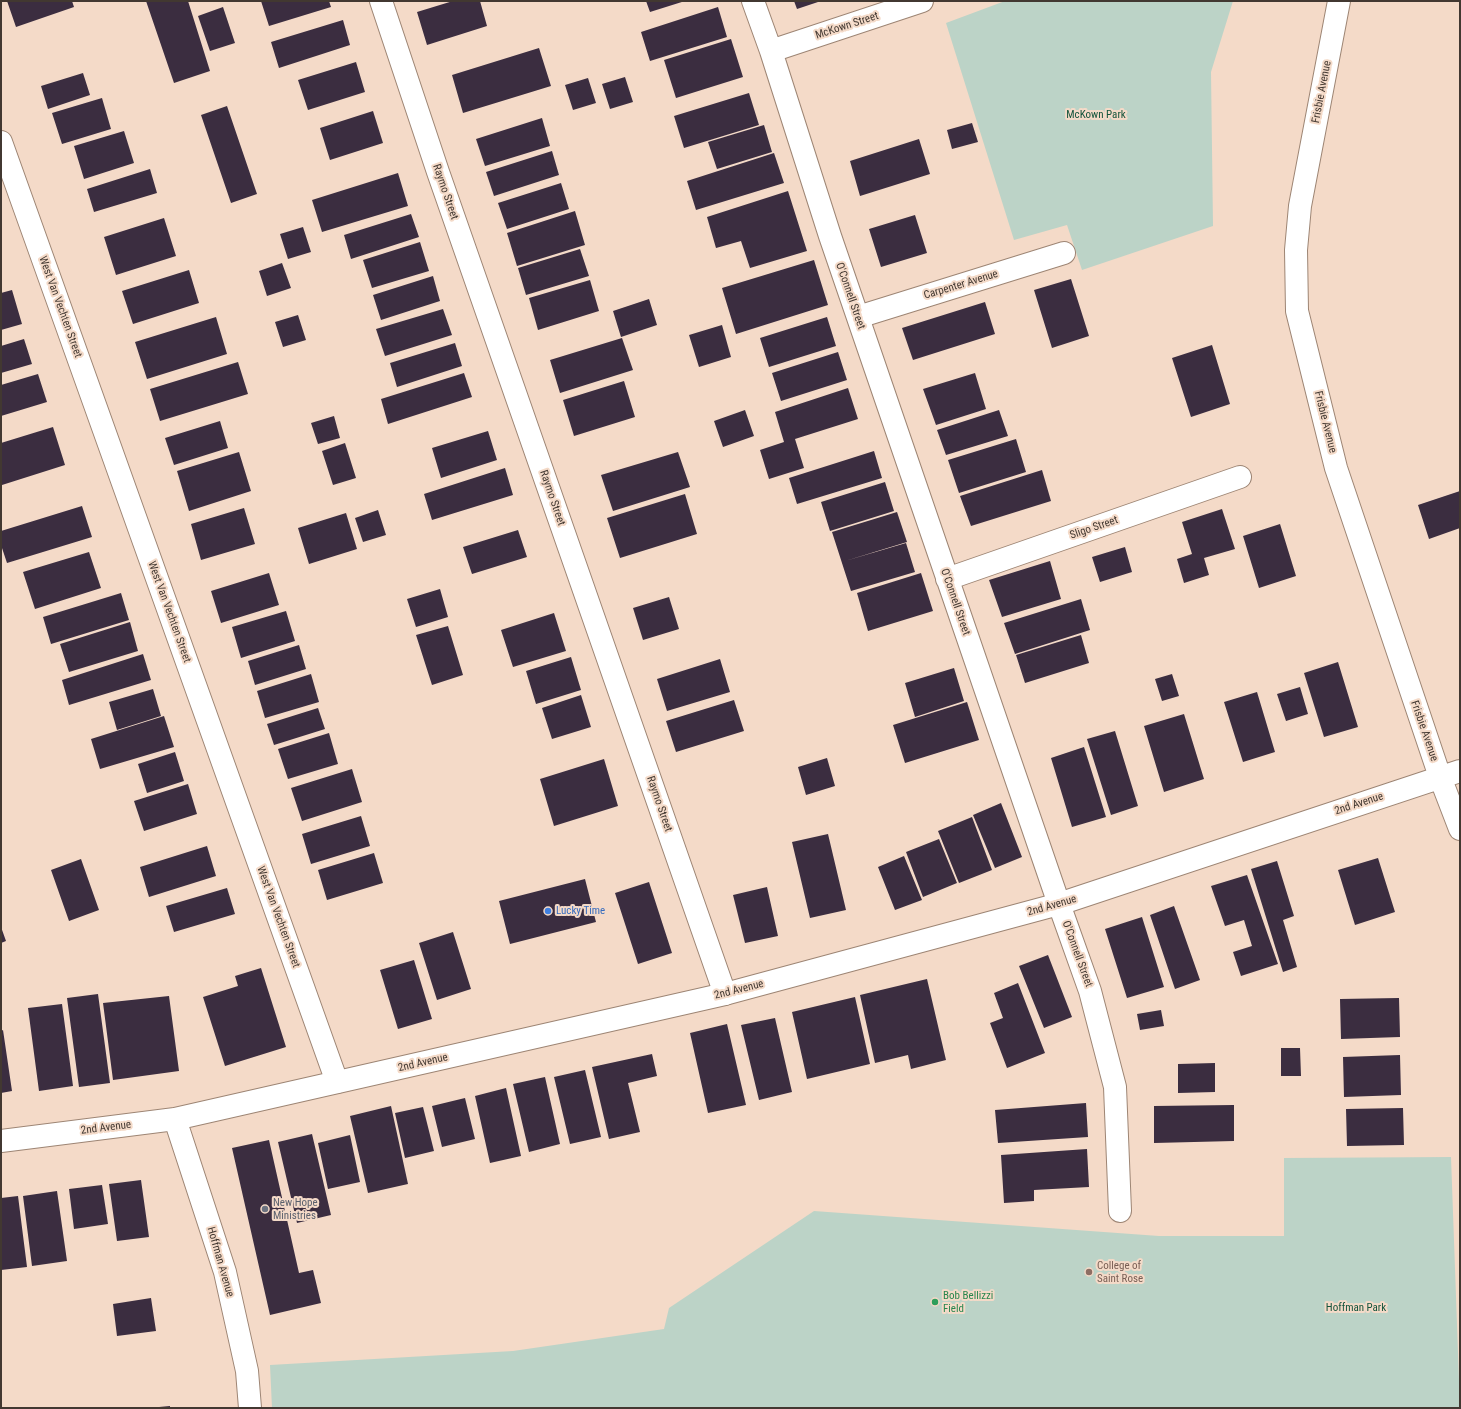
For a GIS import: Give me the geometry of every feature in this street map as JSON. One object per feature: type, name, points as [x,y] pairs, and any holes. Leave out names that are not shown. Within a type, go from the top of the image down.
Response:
[{"type":"street","name":"Raymo Street","points":[[381,1],[441,180],[725,994]]},
{"type":"street","name":"O'Connell Street","points":[[753,1],[771,51],[830,236],[1090,991],[1115,1087],[1120,1211]]},
{"type":"street","name":"McKown Street","points":[[771,51],[922,1]]},
{"type":"street","name":"Frisbie Avenue","points":[[1339,1],[1300,206],[1296,250],[1297,311],[1336,468],[1440,777],[1460,829]]},
{"type":"street","name":"West Van Vechten Street","points":[[1,142],[337,1082]]},
{"type":"street","name":"Carpenter Avenue","points":[[858,317],[1064,253]]},
{"type":"street","name":"Sligo Street","points":[[947,579],[1240,477]]},
{"type":"street","name":"2nd Avenue","points":[[1,1140],[175,1119],[725,994],[1059,904],[1460,771]]},
{"type":"street","name":"Hoffman Avenue","points":[[175,1119],[225,1272],[246,1371],[250,1408]]},
{"type":"green space","name":"McKown Park","points":[[1005,1],[1233,1],[1211,72],[1213,226],[1082,270],[1067,225],[1014,240],[946,23]]},
{"type":"green space","name":"Hoffman Park","points":[[1451,1157],[1460,1408],[272,1408],[270,1365],[513,1351],[664,1329],[669,1308],[814,1211],[1159,1236],[1284,1236],[1284,1158]]},
{"type":"building","points":[[7,1],[72,1],[74,7],[16,27]]},
{"type":"building","points":[[146,1],[188,1],[210,71],[174,83]]},
{"type":"building","points":[[261,1],[329,1],[331,7],[269,26]]},
{"type":"building","points":[[453,1],[480,1],[487,26],[427,45],[417,12]]},
{"type":"building","points":[[646,1],[685,1],[650,12]]},
{"type":"building","points":[[794,1],[821,1],[797,9]]},
{"type":"building","points":[[223,7],[235,43],[210,51],[198,16]]},
{"type":"building","points":[[718,7],[727,37],[650,61],[641,32]]},
{"type":"building","points":[[343,20],[350,45],[279,68],[271,42]]},
{"type":"building","points":[[731,39],[743,77],[676,98],[664,60]]},
{"type":"building","points":[[539,48],[551,86],[463,113],[452,75]]},
{"type":"building","points":[[356,62],[365,92],[308,110],[298,80]]},
{"type":"building","points":[[83,73],[90,95],[48,109],[41,86]]},
{"type":"building","points":[[625,77],[633,102],[610,109],[602,84]]},
{"type":"building","points":[[588,78],[596,103],[573,110],[565,85]]},
{"type":"building","points":[[749,93],[759,125],[684,148],[674,116]]},
{"type":"building","points":[[102,98],[111,129],[62,144],[52,113]]},
{"type":"building","points":[[227,106],[257,194],[231,203],[201,115]]},
{"type":"building","points":[[373,111],[383,143],[330,160],[320,128]]},
{"type":"building","points":[[542,118],[550,146],[485,166],[476,139]]},
{"type":"building","points":[[972,123],[978,142],[952,149],[947,130]]},
{"type":"building","points":[[764,125],[772,152],[717,169],[708,142]]},
{"type":"building","points":[[124,131],[134,163],[84,179],[74,146]]},
{"type":"building","points":[[919,139],[930,174],[860,196],[850,161]]},
{"type":"building","points":[[552,151],[559,175],[494,196],[486,172]]},
{"type":"building","points":[[774,153],[784,183],[696,210],[687,181]]},
{"type":"building","points":[[150,169],[157,193],[94,212],[87,189]]},
{"type":"building","points":[[398,173],[408,206],[322,232],[312,200]]},
{"type":"building","points":[[561,183],[569,209],[507,229],[498,203]]},
{"type":"building","points":[[788,191],[807,251],[750,268],[741,241],[716,248],[707,217]]},
{"type":"building","points":[[575,211],[585,245],[517,266],[507,233]]},
{"type":"building","points":[[411,214],[419,237],[351,259],[344,235]]},
{"type":"building","points":[[915,215],[927,253],[881,267],[869,229]]},
{"type":"building","points":[[164,218],[176,256],[116,275],[104,237]]},
{"type":"building","points":[[303,227],[311,252],[288,259],[280,234]]},
{"type":"building","points":[[420,242],[429,271],[372,288],[363,260]]},
{"type":"building","points":[[580,249],[589,276],[526,295],[518,268]]},
{"type":"building","points":[[814,260],[828,305],[736,334],[722,288]]},
{"type":"building","points":[[282,263],[291,288],[267,296],[259,271]]},
{"type":"building","points":[[189,270],[199,303],[133,324],[122,291]]},
{"type":"building","points":[[433,276],[440,301],[381,320],[373,295]]},
{"type":"building","points":[[1071,279],[1089,336],[1052,348],[1034,290]]},
{"type":"building","points":[[590,280],[599,311],[538,330],[529,298]]},
{"type":"building","points":[[12,290],[22,324],[1,330],[1,293]]},
{"type":"building","points":[[649,299],[657,325],[621,337],[613,311]]},
{"type":"building","points":[[985,302],[995,334],[913,360],[902,328]]},
{"type":"building","points":[[443,309],[452,335],[385,356],[376,329]]},
{"type":"building","points":[[298,315],[306,340],[283,347],[275,322]]},
{"type":"building","points":[[216,317],[227,354],[147,379],[135,342]]},
{"type":"building","points":[[827,317],[836,346],[769,367],[760,338]]},
{"type":"building","points":[[722,325],[731,357],[699,367],[689,335]]},
{"type":"building","points":[[622,338],[633,370],[560,393],[550,360]]},
{"type":"building","points":[[24,339],[32,364],[1,373],[1,346]]},
{"type":"building","points":[[455,343],[462,366],[397,387],[390,363]]},
{"type":"building","points":[[1212,345],[1230,404],[1191,417],[1172,358]]},
{"type":"building","points":[[838,352],[847,380],[781,401],[772,373]]},
{"type":"building","points":[[238,362],[248,394],[160,421],[150,389]]},
{"type":"building","points":[[464,373],[472,397],[388,424],[381,399]]},
{"type":"building","points":[[975,373],[986,409],[936,425],[923,389]]},
{"type":"building","points":[[38,374],[47,402],[1,416],[1,385]]},
{"type":"building","points":[[624,381],[635,417],[574,436],[563,400]]},
{"type":"building","points":[[848,388],[858,419],[795,439],[804,468],[769,479],[760,450],[784,442],[775,412]]},
{"type":"building","points":[[745,410],[754,436],[723,447],[714,421]]},
{"type":"building","points":[[999,410],[1008,436],[946,455],[937,430]]},
{"type":"building","points":[[334,416],[340,438],[318,444],[311,423]]},
{"type":"building","points":[[220,421],[228,448],[174,465],[165,438]]},
{"type":"building","points":[[53,427],[65,465],[2,485],[1,443]]},
{"type":"building","points":[[488,431],[497,460],[441,478],[432,448]]},
{"type":"building","points":[[1016,439],[1026,472],[959,493],[948,460]]},
{"type":"building","points":[[345,443],[356,478],[333,485],[322,451]]},
{"type":"building","points":[[874,451],[882,478],[797,504],[789,478]]},
{"type":"building","points":[[239,452],[251,491],[189,511],[177,471]]},
{"type":"building","points":[[678,452],[690,487],[613,511],[601,475]]},
{"type":"building","points":[[505,468],[513,495],[432,520],[424,494]]},
{"type":"building","points":[[1042,470],[1051,501],[971,526],[960,496]]},
{"type":"building","points":[[885,482],[894,511],[830,531],[821,502]]},
{"type":"building","points":[[1460,491],[1460,528],[1429,539],[1418,505]]},
{"type":"building","points":[[685,494],[697,534],[620,558],[607,518]]},
{"type":"building","points":[[82,506],[92,537],[7,563],[1,545],[1,531]]},
{"type":"building","points":[[244,508],[255,544],[201,560],[191,524]]},
{"type":"building","points":[[1222,509],[1235,549],[1204,558],[1209,575],[1184,583],[1177,559],[1192,554],[1182,522]]},
{"type":"building","points":[[378,510],[386,535],[363,542],[355,518]]},
{"type":"building","points":[[897,512],[907,542],[845,561],[906,543],[915,572],[851,591],[832,532]]},
{"type":"building","points":[[346,513],[357,549],[309,564],[298,528]]},
{"type":"building","points":[[1280,524],[1296,576],[1259,588],[1243,536]]},
{"type":"building","points":[[518,530],[527,557],[472,574],[463,547]]},
{"type":"building","points":[[1125,547],[1132,572],[1100,582],[1092,557]]},
{"type":"building","points":[[89,552],[101,588],[35,609],[23,572]]},
{"type":"building","points":[[1050,561],[1061,599],[1002,617],[989,580]]},
{"type":"building","points":[[269,573],[279,605],[221,623],[211,591]]},
{"type":"building","points":[[921,573],[933,611],[868,631],[857,593]]},
{"type":"building","points":[[440,589],[448,617],[416,627],[407,599]]},
{"type":"building","points":[[121,593],[129,620],[51,644],[43,617]]},
{"type":"building","points":[[669,597],[679,629],[643,640],[633,608]]},
{"type":"building","points":[[1081,599],[1090,630],[1015,654],[1004,623]]},
{"type":"building","points":[[286,611],[295,641],[241,658],[232,627]]},
{"type":"building","points":[[554,613],[566,651],[513,667],[501,630]]},
{"type":"building","points":[[130,622],[138,651],[69,672],[60,644]]},
{"type":"building","points":[[448,626],[463,675],[432,685],[416,635]]},
{"type":"building","points":[[1081,635],[1089,663],[1025,683],[1016,655]]},
{"type":"building","points":[[299,645],[306,669],[255,685],[248,661]]},
{"type":"building","points":[[143,654],[151,680],[69,705],[62,680]]},
{"type":"building","points":[[571,657],[581,690],[536,704],[526,671]]},
{"type":"building","points":[[720,659],[730,692],[667,711],[657,679]]},
{"type":"building","points":[[1338,662],[1358,727],[1324,737],[1304,673]]},
{"type":"building","points":[[954,668],[964,701],[915,717],[905,683]]},
{"type":"building","points":[[311,674],[319,702],[265,718],[257,691]]},
{"type":"building","points":[[1172,674],[1179,696],[1162,701],[1155,679]]},
{"type":"building","points":[[1300,687],[1308,714],[1286,721],[1277,694]]},
{"type":"building","points":[[153,689],[161,716],[117,730],[109,702]]},
{"type":"building","points":[[1257,692],[1275,752],[1243,762],[1224,702]]},
{"type":"building","points":[[581,695],[591,727],[552,739],[542,708]]},
{"type":"building","points":[[734,700],[744,731],[676,752],[666,721]]},
{"type":"building","points":[[967,702],[979,740],[905,763],[893,725]]},
{"type":"building","points":[[318,708],[325,729],[274,745],[267,724]]},
{"type":"building","points":[[1184,714],[1204,779],[1164,792],[1144,726]]},
{"type":"building","points":[[164,716],[174,747],[100,769],[91,739]]},
{"type":"building","points":[[1115,731],[1138,806],[1111,815],[1087,739]]},
{"type":"building","points":[[329,733],[338,764],[288,779],[278,749]]},
{"type":"building","points":[[1084,747],[1106,817],[1072,827],[1051,758]]},
{"type":"building","points":[[175,752],[184,781],[147,793],[138,764]]},
{"type":"building","points":[[827,758],[835,786],[806,795],[798,767]]},
{"type":"building","points":[[604,759],[618,806],[554,826],[540,779]]},
{"type":"building","points":[[352,769],[362,802],[302,821],[291,788]]},
{"type":"building","points":[[188,784],[197,814],[144,831],[134,801]]},
{"type":"building","points":[[1001,803],[1022,857],[995,868],[973,815]]},
{"type":"building","points":[[361,816],[370,846],[311,864],[302,834]]},
{"type":"building","points":[[972,817],[992,870],[959,883],[938,831]]},
{"type":"building","points":[[828,834],[846,910],[810,918],[792,842]]},
{"type":"building","points":[[939,839],[957,883],[923,897],[906,852]]},
{"type":"building","points":[[207,846],[216,876],[149,897],[140,867]]},
{"type":"building","points":[[374,853],[383,883],[327,900],[318,870]]},
{"type":"building","points":[[904,856],[922,900],[895,910],[878,867]]},
{"type":"building","points":[[1378,858],[1395,912],[1355,925],[1338,870]]},
{"type":"building","points":[[81,859],[99,910],[69,921],[51,870]]},
{"type":"building","points":[[1277,861],[1294,916],[1283,920],[1297,967],[1283,972],[1251,869]]},
{"type":"building","points":[[1247,875],[1278,964],[1241,976],[1233,952],[1252,946],[1244,920],[1225,926],[1211,886]]},
{"type":"building","name":"Lucky Time","points":[[585,879],[596,922],[510,944],[499,901]]},
{"type":"building","points":[[649,882],[672,953],[638,964],[615,893]]},
{"type":"building","points":[[767,887],[778,936],[745,943],[733,895]]},
{"type":"building","points":[[227,888],[235,914],[174,932],[166,906]]},
{"type":"building","points":[[1174,906],[1200,980],[1175,989],[1150,915]]},
{"type":"building","points":[[1142,917],[1164,987],[1127,998],[1105,929]]},
{"type":"building","points":[[1,927],[6,941],[1,943]]},
{"type":"building","points":[[453,932],[471,989],[437,1000],[419,943]]},
{"type":"building","points":[[1048,955],[1072,1017],[1044,1028],[1019,966]]},
{"type":"building","points":[[414,960],[432,1019],[398,1029],[380,970]]},
{"type":"building","points":[[261,968],[286,1047],[225,1066],[203,997],[238,986],[235,976]]},
{"type":"building","points":[[927,979],[946,1060],[911,1069],[908,1055],[875,1063],[860,995]]},
{"type":"building","points":[[1018,983],[1045,1053],[1007,1068],[990,1023],[1003,1018],[994,993]]},
{"type":"building","points":[[98,994],[110,1083],[79,1087],[67,998]]},
{"type":"building","points":[[169,996],[179,1071],[113,1080],[103,1003]]},
{"type":"building","points":[[855,997],[870,1064],[807,1079],[792,1012]]},
{"type":"building","points":[[1399,998],[1400,1037],[1341,1039],[1340,999]]},
{"type":"building","points":[[62,1004],[73,1086],[39,1091],[28,1008]]},
{"type":"building","points":[[1161,1010],[1164,1026],[1140,1030],[1137,1014]]},
{"type":"building","points":[[775,1018],[792,1092],[759,1100],[741,1025]]},
{"type":"building","points":[[727,1024],[746,1105],[708,1113],[690,1033]]},
{"type":"building","points":[[3,1030],[12,1091],[1,1093],[1,1031]]},
{"type":"building","points":[[1281,1048],[1300,1048],[1301,1076],[1281,1076]]},
{"type":"building","points":[[652,1054],[657,1076],[628,1083],[640,1132],[609,1139],[592,1067]]},
{"type":"building","points":[[1400,1055],[1401,1095],[1344,1097],[1343,1057]]},
{"type":"building","points":[[1215,1063],[1215,1092],[1178,1093],[1178,1064]]},
{"type":"building","points":[[585,1070],[601,1137],[570,1144],[554,1077]]},
{"type":"building","points":[[545,1077],[560,1144],[529,1152],[513,1084]]},
{"type":"building","points":[[506,1088],[521,1156],[490,1163],[475,1096]]},
{"type":"building","points":[[465,1098],[475,1139],[442,1147],[432,1106]]},
{"type":"building","points":[[1086,1103],[1088,1137],[998,1143],[995,1110]]},
{"type":"building","points":[[1234,1105],[1234,1141],[1154,1143],[1154,1106]]},
{"type":"building","points":[[391,1106],[408,1184],[368,1193],[350,1116]]},
{"type":"building","points":[[423,1107],[434,1151],[405,1158],[395,1113]]},
{"type":"building","points":[[1403,1108],[1404,1145],[1347,1146],[1346,1109]]},
{"type":"building","points":[[312,1134],[331,1215],[297,1223],[278,1142]]},
{"type":"building","points":[[350,1135],[360,1182],[328,1189],[318,1143]]},
{"type":"building","name":"New Hope Ministries","points":[[269,1140],[299,1273],[313,1270],[321,1303],[270,1315],[232,1148]]},
{"type":"building","points":[[1087,1149],[1089,1187],[1034,1190],[1034,1201],[1004,1203],[1001,1155]]},
{"type":"building","points":[[141,1180],[149,1237],[117,1241],[109,1184]]},
{"type":"building","points":[[102,1185],[108,1224],[74,1229],[69,1189]]},
{"type":"building","points":[[57,1191],[67,1261],[32,1266],[23,1196]]},
{"type":"building","points":[[18,1196],[27,1267],[1,1270],[1,1198]]},
{"type":"building","points":[[151,1298],[156,1331],[117,1336],[113,1304]]},
{"type":"building","points":[[170,1406],[170,1408],[159,1407]]},
{"type":"place","name":"Lucky Time","points":[[548,911]]},
{"type":"place","name":"New Hope Ministries","points":[[265,1209]]},
{"type":"place","name":"College of Saint Rose","points":[[1089,1272]]},
{"type":"place","name":"Bob Bellizzi Field","points":[[935,1302]]}]
